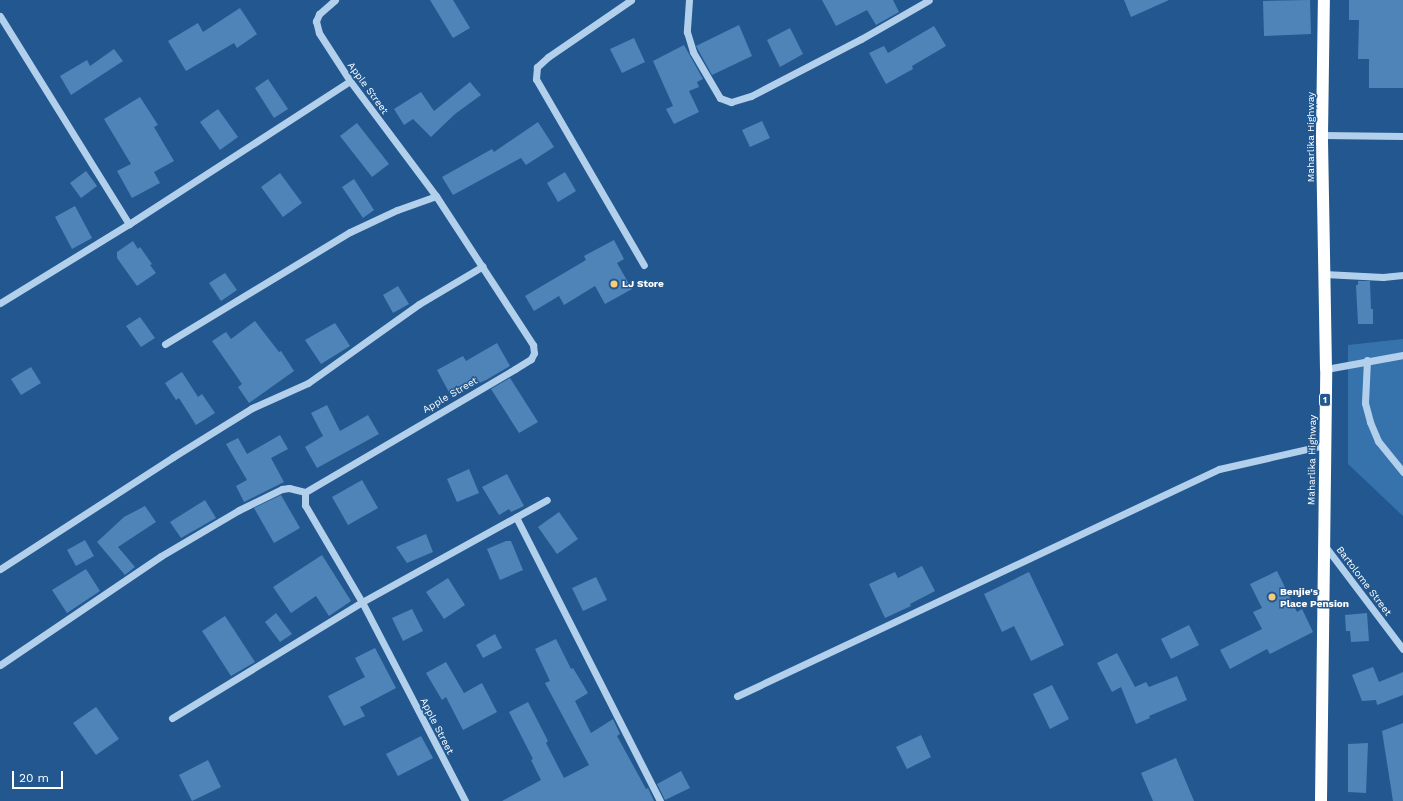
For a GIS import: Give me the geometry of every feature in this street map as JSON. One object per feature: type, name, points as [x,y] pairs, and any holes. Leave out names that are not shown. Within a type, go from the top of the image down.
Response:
[{"type":"highway","name":"Maharlika Highway","points":[[1321,801],[1326,369],[1322,135],[1324,0]]},
{"type":"street","name":"Apple Street","points":[[335,0],[319,14],[316,21],[317,27],[350,81],[436,196],[483,266],[531,340],[534,353],[531,359],[305,492],[305,505],[362,602],[465,801]]},
{"type":"street","points":[[631,0],[548,57],[537,67],[536,79],[644,266]]},
{"type":"street","points":[[689,0],[687,32],[693,52],[720,98],[731,102],[751,96],[861,39],[929,0]]},
{"type":"street","points":[[0,16],[129,224]]},
{"type":"street","points":[[0,303],[129,224],[350,81]]},
{"type":"street","points":[[1322,135],[1403,136]]},
{"type":"street","points":[[165,344],[350,232],[397,210],[436,196]]},
{"type":"street","points":[[0,570],[160,465],[252,408],[308,383],[412,308],[483,266]]},
{"type":"street","points":[[1324,274],[1383,277],[1403,275]]},
{"type":"street","points":[[1326,369],[1367,360],[1403,355]]},
{"type":"street","points":[[1367,360],[1365,403],[1370,422],[1378,441],[1403,472]]},
{"type":"street","points":[[737,696],[1219,469],[1325,445]]},
{"type":"street","points":[[0,665],[161,556],[239,510],[282,489],[289,488],[305,492]]},
{"type":"street","points":[[172,718],[362,602],[547,500]]},
{"type":"street","points":[[516,517],[660,801]]},
{"type":"street","name":"Bartolome Street","points":[[1323,545],[1403,648]]},
{"type":"shaded area","points":[[1403,339],[1403,516],[1348,464],[1348,345]]},
{"type":"building","points":[[430,0],[453,0],[470,28],[453,38]]},
{"type":"building","points":[[822,0],[893,0],[899,12],[876,25],[867,10],[836,26]]},
{"type":"building","points":[[1124,0],[1169,0],[1131,17]]},
{"type":"building","points":[[1310,0],[1311,34],[1264,36],[1263,1]]},
{"type":"building","points":[[1349,0],[1403,0],[1403,88],[1369,88],[1369,59],[1358,59],[1359,20],[1349,20]]},
{"type":"building","points":[[240,8],[257,34],[237,48],[234,43],[186,71],[168,41],[198,23],[203,32]]},
{"type":"building","points":[[739,25],[752,56],[712,75],[696,46]]},
{"type":"building","points":[[934,26],[946,46],[912,66],[913,69],[886,84],[869,53],[884,46],[888,53]]},
{"type":"building","points":[[790,28],[803,54],[780,67],[767,40]]},
{"type":"building","points":[[634,38],[645,62],[622,73],[610,49]]},
{"type":"building","points":[[684,45],[703,79],[697,82],[699,87],[689,91],[699,112],[674,124],[666,109],[673,106],[653,61]]},
{"type":"building","points":[[114,49],[123,61],[71,95],[60,76],[87,60],[90,66]]},
{"type":"building","points":[[268,79],[288,109],[274,118],[255,88]]},
{"type":"building","points":[[470,82],[481,95],[455,114],[431,137],[413,119],[404,125],[394,109],[421,92],[434,111]]},
{"type":"building","points":[[140,97],[158,125],[154,127],[174,161],[154,172],[160,183],[132,198],[117,171],[131,164],[104,119]]},
{"type":"building","points":[[218,109],[238,137],[220,150],[200,122]]},
{"type":"building","points":[[762,121],[770,138],[750,147],[742,130]]},
{"type":"building","points":[[538,122],[554,147],[526,165],[521,158],[453,195],[442,177],[492,149],[494,152]]},
{"type":"building","points":[[357,123],[389,164],[372,177],[340,136]]},
{"type":"building","points":[[86,171],[97,186],[81,198],[70,183]]},
{"type":"building","points":[[565,172],[576,191],[558,202],[547,183]]},
{"type":"building","points":[[280,173],[302,203],[283,217],[261,187]]},
{"type":"building","points":[[354,179],[374,210],[363,218],[342,187]]},
{"type":"building","points":[[75,206],[92,238],[72,249],[55,217]]},
{"type":"building","points":[[614,240],[624,259],[617,263],[632,289],[605,304],[595,286],[564,305],[559,296],[534,311],[525,296],[586,260],[584,256]]},
{"type":"building","points":[[133,241],[138,249],[140,247],[152,264],[150,265],[156,273],[137,286],[117,258],[117,252]]},
{"type":"building","points":[[225,273],[237,290],[221,301],[209,283]]},
{"type":"building","points":[[1358,281],[1370,281],[1373,324],[1358,324],[1356,285],[1358,285]]},
{"type":"building","points":[[398,286],[409,304],[393,313],[383,295]]},
{"type":"building","points":[[140,317],[155,338],[141,347],[126,326]]},
{"type":"building","points":[[255,321],[279,352],[281,351],[294,371],[249,403],[238,387],[242,384],[212,341],[226,332],[231,339]]},
{"type":"building","points":[[335,323],[350,346],[321,364],[305,340]]},
{"type":"building","points":[[497,343],[510,366],[486,380],[451,396],[437,370],[463,356],[466,361]]},
{"type":"building","points":[[31,367],[41,383],[21,395],[11,379]]},
{"type":"building","points":[[182,372],[198,397],[202,394],[215,413],[196,425],[179,398],[176,400],[165,383]]},
{"type":"building","points":[[510,378],[538,422],[519,433],[491,389]]},
{"type":"building","points":[[327,405],[340,431],[368,415],[379,434],[317,468],[305,447],[323,436],[311,413]]},
{"type":"building","points":[[280,435],[288,449],[271,458],[284,482],[244,502],[236,486],[247,480],[226,444],[238,438],[247,454]]},
{"type":"building","points":[[469,469],[479,493],[457,502],[447,479]]},
{"type":"building","points":[[507,474],[524,506],[511,512],[509,509],[499,515],[482,487]]},
{"type":"building","points":[[362,480],[378,508],[348,525],[332,497]]},
{"type":"building","points":[[281,495],[300,528],[274,543],[254,508]]},
{"type":"building","points":[[205,500],[216,518],[181,538],[170,522]]},
{"type":"building","points":[[145,506],[156,522],[118,547],[135,567],[125,575],[97,542],[124,517]]},
{"type":"building","points":[[559,512],[578,539],[557,554],[538,527]]},
{"type":"building","points":[[426,534],[433,552],[407,563],[396,547]]},
{"type":"building","points":[[85,540],[94,556],[76,566],[67,550]]},
{"type":"building","points":[[506,541],[511,541],[523,570],[500,580],[487,549]]},
{"type":"building","points":[[322,555],[351,601],[329,616],[316,596],[291,613],[273,587]]},
{"type":"building","points":[[922,566],[935,591],[910,604],[911,606],[885,618],[869,584],[895,572],[898,578]]},
{"type":"building","points":[[86,569],[100,591],[67,613],[52,590]]},
{"type":"building","points":[[1277,571],[1297,612],[1302,609],[1313,632],[1270,654],[1267,649],[1230,669],[1220,650],[1262,629],[1253,612],[1262,608],[1250,584]]},
{"type":"building","points":[[1029,572],[1064,645],[1031,661],[1014,626],[1002,632],[984,594]]},
{"type":"building","points":[[596,577],[607,600],[583,611],[572,588]]},
{"type":"building","points":[[448,578],[465,605],[444,619],[426,592]]},
{"type":"building","points":[[412,609],[423,631],[403,641],[392,618]]},
{"type":"building","points":[[276,613],[292,634],[280,642],[265,622]]},
{"type":"building","points":[[1367,613],[1369,641],[1351,642],[1350,631],[1346,631],[1345,615]]},
{"type":"building","points":[[225,616],[255,662],[231,676],[202,631]]},
{"type":"building","points":[[1189,625],[1199,645],[1171,659],[1161,639]]},
{"type":"building","points":[[495,634],[502,648],[483,658],[476,645]]},
{"type":"building","points":[[556,639],[571,669],[573,668],[588,693],[575,701],[591,733],[613,719],[620,734],[617,736],[646,789],[648,788],[654,801],[502,801],[541,780],[531,760],[533,759],[509,712],[528,702],[548,741],[546,743],[564,778],[589,765],[545,683],[550,681],[535,649]]},
{"type":"building","points":[[375,648],[396,688],[360,707],[365,716],[344,726],[328,696],[365,677],[355,658]]},
{"type":"building","points":[[1117,653],[1135,687],[1146,682],[1149,687],[1177,676],[1187,700],[1149,716],[1150,718],[1136,724],[1121,687],[1112,692],[1097,663]]},
{"type":"building","points":[[446,662],[464,693],[482,683],[497,712],[463,730],[446,697],[442,700],[426,673]]},
{"type":"building","points":[[1373,667],[1379,682],[1403,672],[1403,695],[1377,705],[1376,700],[1362,701],[1352,675]]},
{"type":"building","points":[[1052,685],[1069,719],[1050,729],[1033,694]]},
{"type":"building","points":[[96,707],[119,739],[96,755],[73,723]]},
{"type":"building","points":[[1403,723],[1403,801],[1393,801],[1382,731]]},
{"type":"building","points":[[921,735],[931,757],[907,769],[896,747]]},
{"type":"building","points":[[421,736],[433,758],[398,776],[386,754]]},
{"type":"building","points":[[1368,743],[1366,793],[1348,792],[1348,744]]},
{"type":"building","points":[[1176,758],[1194,801],[1153,801],[1141,773]]},
{"type":"building","points":[[208,760],[221,787],[192,801],[179,775]]},
{"type":"building","points":[[681,771],[690,788],[665,800],[657,784]]},
{"type":"place","name":"LJ Store","points":[[614,284]]},
{"type":"place","name":"Benjie's Place Pension","points":[[1272,597]]}]
